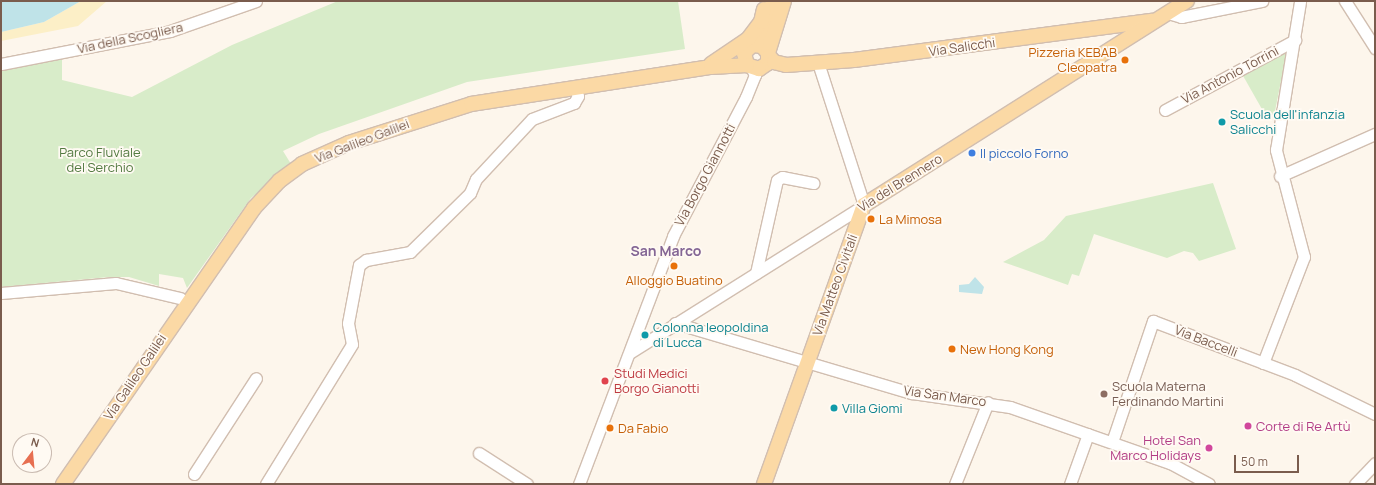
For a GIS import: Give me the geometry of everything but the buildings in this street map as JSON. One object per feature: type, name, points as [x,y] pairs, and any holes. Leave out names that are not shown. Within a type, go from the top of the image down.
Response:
[{"type":"main road","points":[[700,68],[728,55],[748,39],[761,22],[766,1]]},
{"type":"main road","points":[[774,1],[769,24],[749,58],[765,66],[784,1]]},
{"type":"main road","name":"Via del Brennero","points":[[864,206],[1187,1]]},
{"type":"main road","name":"Via Salicchi","points":[[749,58],[762,46],[769,55],[784,65],[818,63],[1163,16]]},
{"type":"main road","name":"Via Galileo Galilei","points":[[63,484],[181,302],[195,289],[262,198],[292,171],[312,159],[466,105],[700,68],[722,66],[749,58]]},
{"type":"main road","name":"Via Matteo Civitali","points":[[764,484],[806,362],[864,206]]},
{"type":"street","name":"Via della Scogliera","points":[[1,64],[170,31],[256,1]]},
{"type":"street","points":[[1163,16],[1182,17],[1262,1]]},
{"type":"street","points":[[1263,363],[1304,258],[1299,229],[1280,176],[1277,138],[1295,40],[1300,1]]},
{"type":"street","points":[[1345,1],[1375,48]]},
{"type":"street","name":"Via Antonio Torrini","points":[[1165,110],[1295,40]]},
{"type":"street","name":"Via Borgo Giannotti","points":[[579,484],[631,352],[673,236],[746,97],[754,75],[749,58]]},
{"type":"street","points":[[818,63],[864,206]]},
{"type":"street","points":[[266,484],[352,344],[348,323],[359,265],[366,260],[410,252],[470,193],[476,179],[532,119],[574,103],[578,96],[575,88]]},
{"type":"street","points":[[1280,176],[1375,134]]},
{"type":"street","points":[[756,273],[777,180],[782,177],[813,183]]},
{"type":"street","name":"Via del Brennero","points":[[631,352],[675,323],[864,206]]},
{"type":"street","points":[[1,293],[116,283],[181,302]]},
{"type":"street","name":"Via Baccelli","points":[[1112,442],[1153,321],[1316,384],[1375,414]]},
{"type":"street","name":"Via San Marco","points":[[675,323],[912,393],[988,402],[1112,442],[1170,463],[1209,484]]},
{"type":"street","points":[[194,474],[256,378]]},
{"type":"street","points":[[955,484],[988,402]]},
{"type":"street","points":[[1070,484],[1088,434]]},
{"type":"street","points":[[479,454],[527,484]]},
{"type":"street","points":[[1355,484],[1375,463]]},
{"type":"green space","name":"Parco Fluviale del Serchio","points":[[338,1],[678,1],[685,49],[467,82],[319,134],[283,151],[291,164],[251,198],[187,288],[183,278],[159,274],[159,286],[129,277],[109,277],[1,287],[1,67],[62,56],[62,80],[132,97],[232,45]]},
{"type":"green space","points":[[1287,51],[1274,116],[1267,118],[1242,74]]},
{"type":"green space","points":[[1213,183],[1236,249],[1199,261],[1193,253],[1184,251],[1167,258],[1094,234],[1079,276],[1072,274],[1068,285],[1003,262],[1044,240],[1066,216]]},
{"type":"sand","points":[[81,1],[107,1],[78,26],[1,41],[1,32],[44,22]]},
{"type":"water","points":[[1,1],[81,1],[44,22],[1,32]]},
{"type":"water","points":[[975,277],[984,287],[982,294],[959,292],[959,285],[969,284]]},
{"type":"place","name":"Pizzeria KEBAB Cleopatra","points":[[1125,60]]},
{"type":"place","name":"Scuola dell'infanzia Salicchi","points":[[1222,122]]},
{"type":"place","name":"Il piccolo Forno","points":[[972,153]]},
{"type":"place","name":"La Mimosa","points":[[871,219]]},
{"type":"place","name":"Alloggio Buatino","points":[[674,266]]},
{"type":"place","name":"Colonna leopoldina di Lucca","points":[[645,335]]},
{"type":"place","name":"New Hong Kong","points":[[952,349]]},
{"type":"place","name":"Studi Medici Borgo Gianotti","points":[[605,381]]},
{"type":"place","name":"Scuola Materna Ferdinando Martini","points":[[1104,394]]},
{"type":"place","name":"Villa Giomi","points":[[834,408]]},
{"type":"place","name":"Corte di Re Artù","points":[[1248,426]]},
{"type":"place","name":"Da Fabio","points":[[610,428]]},
{"type":"place","name":"Hotel San Marco Holidays","points":[[1209,448]]},
{"type":"district","name":"San Marco","points":[[666,251]]}]
